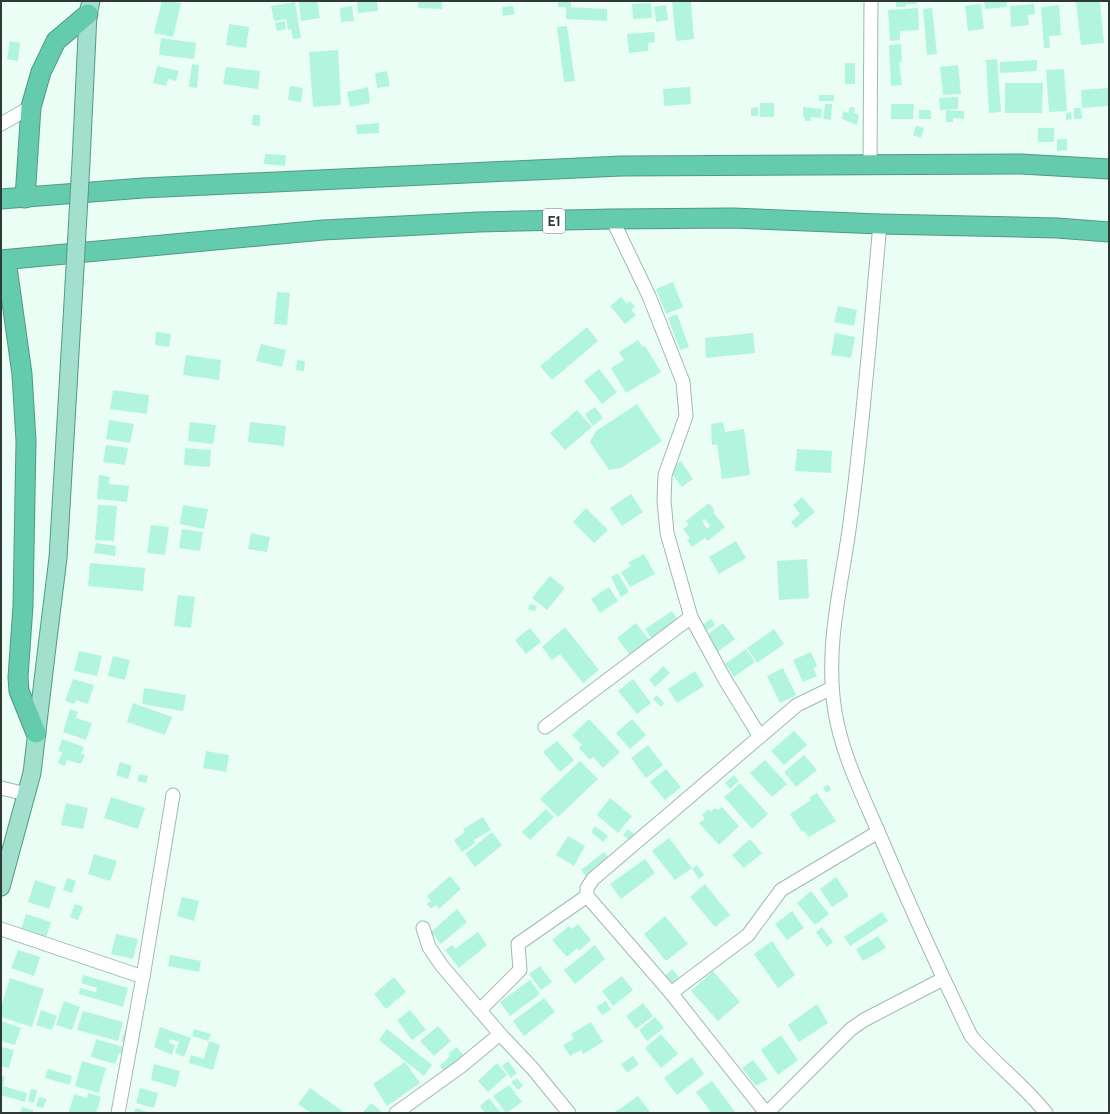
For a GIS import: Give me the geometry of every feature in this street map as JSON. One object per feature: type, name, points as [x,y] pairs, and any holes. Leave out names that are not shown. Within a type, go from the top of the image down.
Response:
[{"type":"highway","points":[[25,198],[31,108],[41,72],[56,41],[89,8]]},
{"type":"highway","points":[[1,200],[143,188],[621,166],[1021,164],[1109,169]]},
{"type":"highway","name":"E1","points":[[3,260],[323,230],[479,222],[733,218],[880,224],[1057,228],[1109,232]]},
{"type":"highway","points":[[3,260],[20,359],[26,441],[23,606],[18,677],[19,691],[36,733]]},
{"type":"main road","points":[[1,887],[32,773],[58,558],[89,8]]},
{"type":"street","points":[[870,164],[872,1]]},
{"type":"street","points":[[1,124],[31,108]]},
{"type":"street","points":[[612,219],[649,296],[683,382],[686,416],[665,475],[664,500],[667,533],[691,617],[724,678],[760,735]]},
{"type":"street","points":[[880,224],[861,433],[851,517],[832,638],[832,688],[843,749],[921,934],[971,1036],[983,1050],[1032,1094],[1046,1113]]},
{"type":"street","points":[[545,727],[691,617]]},
{"type":"street","points":[[832,688],[797,705],[760,735],[592,880],[587,888],[587,896],[671,993],[766,1113],[851,1029],[864,1020],[943,979]]},
{"type":"street","points":[[1,788],[27,794]]},
{"type":"street","points":[[118,1113],[143,977],[173,795]]},
{"type":"street","points":[[671,993],[748,935],[781,890],[878,832]]},
{"type":"street","points":[[480,1010],[520,970],[518,944],[587,896]]},
{"type":"street","points":[[1,928],[143,977]]},
{"type":"street","points":[[423,928],[429,947],[442,966],[500,1034],[533,1069],[569,1113]]},
{"type":"street","points":[[396,1113],[460,1067],[500,1034]]},
{"type":"building","points":[[162,1],[181,3],[173,37],[154,33]]},
{"type":"building","points":[[299,1],[317,1],[320,18],[301,21]]},
{"type":"building","points":[[357,1],[377,1],[378,11],[358,13]]},
{"type":"building","points":[[418,1],[442,1],[442,9],[418,8]]},
{"type":"building","points":[[558,1],[571,1],[571,7],[558,7]]},
{"type":"building","points":[[672,1],[691,1],[694,39],[676,41]]},
{"type":"building","points":[[896,1],[917,1],[917,4],[906,4],[906,7],[896,7]]},
{"type":"building","points":[[984,1],[1007,1],[1007,7],[985,9]]},
{"type":"building","points":[[1076,1],[1100,1],[1104,43],[1081,45]]},
{"type":"building","points":[[295,2],[301,38],[293,39],[291,29],[288,30],[286,19],[274,21],[271,6]]},
{"type":"building","points":[[651,3],[652,18],[633,19],[632,4]]},
{"type":"building","points":[[981,4],[984,29],[968,31],[965,6]]},
{"type":"building","points":[[1034,4],[1035,14],[1028,15],[1029,25],[1011,27],[1010,6]]},
{"type":"building","points":[[666,5],[668,20],[656,22],[654,7]]},
{"type":"building","points":[[1059,5],[1061,35],[1049,36],[1050,48],[1044,48],[1041,7]]},
{"type":"building","points":[[352,6],[354,21],[341,22],[340,8]]},
{"type":"building","points":[[513,6],[515,14],[503,16],[502,7]]},
{"type":"building","points":[[566,7],[607,9],[607,21],[566,19]]},
{"type":"building","points":[[918,8],[919,30],[900,31],[900,40],[890,41],[888,10]]},
{"type":"building","points":[[932,8],[937,54],[927,55],[923,9]]},
{"type":"building","points":[[285,21],[286,29],[277,31],[275,23]]},
{"type":"building","points":[[229,24],[249,27],[246,48],[226,45]]},
{"type":"building","points":[[567,26],[575,81],[564,82],[557,27]]},
{"type":"building","points":[[654,32],[655,42],[648,43],[648,51],[629,53],[627,34]]},
{"type":"building","points":[[161,38],[196,43],[194,59],[159,55]]},
{"type":"building","points":[[10,41],[20,43],[18,61],[7,59]]},
{"type":"building","points":[[901,44],[902,62],[899,62],[902,85],[891,86],[889,45]]},
{"type":"building","points":[[338,50],[341,105],[313,107],[309,52]]},
{"type":"building","points":[[997,59],[1001,112],[989,113],[986,60]]},
{"type":"building","points":[[1037,60],[1037,71],[1000,73],[1000,62]]},
{"type":"building","points":[[845,63],[855,63],[855,84],[845,84]]},
{"type":"building","points":[[192,64],[199,65],[197,88],[189,87]]},
{"type":"building","points":[[958,65],[961,94],[943,95],[940,67]]},
{"type":"building","points":[[157,66],[179,71],[176,81],[168,79],[166,86],[153,83]]},
{"type":"building","points":[[226,67],[260,71],[258,89],[223,84]]},
{"type":"building","points":[[1064,69],[1067,111],[1049,112],[1046,70]]},
{"type":"building","points":[[387,71],[390,86],[377,88],[375,73]]},
{"type":"building","points":[[1005,83],[1043,83],[1042,113],[1005,113]]},
{"type":"building","points":[[290,86],[303,88],[301,102],[288,100]]},
{"type":"building","points":[[368,87],[370,103],[350,107],[347,92]]},
{"type":"building","points":[[690,87],[691,104],[664,106],[663,89]]},
{"type":"building","points":[[1108,88],[1109,106],[1082,108],[1081,90]]},
{"type":"building","points":[[819,95],[834,95],[834,101],[819,101]]},
{"type":"building","points":[[958,97],[958,109],[940,110],[939,98]]},
{"type":"building","points":[[760,103],[774,103],[774,117],[760,117]]},
{"type":"building","points":[[825,104],[832,104],[831,120],[823,119]]},
{"type":"building","points":[[891,104],[914,104],[913,119],[891,119]]},
{"type":"building","points":[[758,107],[758,116],[751,116],[751,108]]},
{"type":"building","points":[[803,107],[822,109],[821,118],[811,117],[811,121],[805,121],[805,117],[803,117]]},
{"type":"building","points":[[850,107],[855,108],[854,113],[859,115],[857,125],[842,119],[843,111],[848,113]]},
{"type":"building","points":[[1074,108],[1081,108],[1082,119],[1074,119]]},
{"type":"building","points":[[919,110],[931,110],[931,119],[919,119]]},
{"type":"building","points":[[946,110],[964,111],[964,119],[953,118],[953,122],[946,122]]},
{"type":"building","points":[[1071,112],[1072,119],[1066,120],[1066,113]]},
{"type":"building","points":[[253,115],[260,115],[260,126],[252,125]]},
{"type":"building","points":[[379,123],[379,133],[357,134],[356,125]]},
{"type":"building","points":[[916,126],[924,128],[921,138],[913,135]]},
{"type":"building","points":[[1038,128],[1054,128],[1054,142],[1038,142]]},
{"type":"building","points":[[1057,139],[1067,139],[1067,150],[1057,151]]},
{"type":"building","points":[[265,154],[286,155],[285,166],[264,164]]},
{"type":"building","points":[[673,282],[683,307],[666,314],[656,289]]},
{"type":"building","points":[[277,292],[290,293],[287,325],[274,324]]},
{"type":"building","points":[[621,297],[627,304],[630,301],[635,307],[631,310],[636,315],[625,324],[610,306]]},
{"type":"building","points":[[838,306],[857,310],[854,326],[834,322]]},
{"type":"building","points":[[677,314],[689,347],[680,350],[668,318]]},
{"type":"building","points":[[587,327],[598,341],[552,380],[540,366]]},
{"type":"building","points":[[156,332],[171,334],[169,347],[155,345]]},
{"type":"building","points":[[753,333],[755,353],[706,358],[705,338]]},
{"type":"building","points":[[835,333],[855,337],[851,358],[831,355]]},
{"type":"building","points":[[638,340],[643,347],[645,346],[661,372],[626,393],[611,368],[624,360],[619,352]]},
{"type":"building","points":[[261,344],[286,350],[282,367],[256,361]]},
{"type":"building","points":[[186,355],[221,360],[219,380],[183,375]]},
{"type":"building","points":[[297,360],[305,361],[304,371],[296,370]]},
{"type":"building","points":[[599,369],[617,392],[602,404],[584,381]]},
{"type":"building","points":[[113,390],[149,395],[147,414],[110,409]]},
{"type":"building","points":[[637,404],[662,441],[621,468],[609,470],[590,442],[596,431]]},
{"type":"building","points":[[595,407],[603,418],[593,426],[585,414]]},
{"type":"building","points":[[577,410],[592,427],[565,450],[550,433]]},
{"type":"building","points":[[109,420],[134,424],[130,443],[106,439]]},
{"type":"building","points":[[190,422],[216,425],[213,444],[188,441]]},
{"type":"building","points":[[250,422],[286,426],[284,446],[248,442]]},
{"type":"building","points":[[723,422],[725,432],[744,429],[750,475],[722,479],[717,444],[712,445],[711,424]]},
{"type":"building","points":[[106,445],[128,448],[125,465],[103,462]]},
{"type":"building","points":[[185,448],[211,450],[210,467],[184,465]]},
{"type":"building","points":[[797,449],[832,451],[831,473],[795,471]]},
{"type":"building","points":[[681,461],[693,479],[682,487],[669,470]]},
{"type":"building","points":[[99,475],[110,477],[109,484],[129,486],[127,502],[97,499]]},
{"type":"building","points":[[631,494],[643,512],[622,526],[610,508]]},
{"type":"building","points":[[802,497],[815,512],[796,528],[791,522],[800,514],[793,505]]},
{"type":"building","points":[[709,503],[715,511],[713,512],[725,527],[708,541],[705,538],[692,547],[687,540],[690,538],[683,529],[689,525],[686,521]],"holes":[[[705,519],[710,526],[707,529],[702,521]]]},
{"type":"building","points":[[98,505],[117,506],[114,541],[95,540]]},
{"type":"building","points":[[183,505],[208,509],[204,529],[180,524]]},
{"type":"building","points":[[586,508],[608,530],[594,543],[573,522]]},
{"type":"building","points":[[151,525],[169,527],[165,555],[147,553]]},
{"type":"building","points":[[182,529],[203,532],[200,551],[179,548]]},
{"type":"building","points":[[251,533],[270,537],[267,552],[248,549]]},
{"type":"building","points":[[736,541],[746,558],[719,574],[709,557]]},
{"type":"building","points":[[96,543],[116,546],[115,556],[94,553]]},
{"type":"building","points":[[644,554],[655,574],[630,587],[621,572],[631,566],[628,563]]},
{"type":"building","points":[[807,559],[809,598],[779,600],[777,561]]},
{"type":"building","points":[[90,563],[145,568],[143,591],[88,586]]},
{"type":"building","points":[[618,573],[629,592],[621,597],[611,577]]},
{"type":"building","points":[[550,576],[565,588],[547,610],[532,598]]},
{"type":"building","points":[[609,587],[618,601],[600,613],[591,599]]},
{"type":"building","points":[[178,595],[195,597],[191,628],[174,626]]},
{"type":"building","points":[[530,604],[537,606],[535,611],[528,609]]},
{"type":"building","points":[[672,611],[679,622],[652,639],[645,629]]},
{"type":"building","points":[[711,619],[715,625],[705,632],[701,626]]},
{"type":"building","points":[[636,623],[650,641],[630,655],[617,638]]},
{"type":"building","points":[[723,623],[735,639],[716,653],[704,637]]},
{"type":"building","points":[[565,627],[599,670],[583,683],[560,654],[552,660],[542,647]]},
{"type":"building","points":[[530,628],[541,642],[526,654],[515,640]]},
{"type":"building","points":[[774,629],[784,644],[757,663],[747,648]]},
{"type":"building","points":[[746,649],[755,662],[734,677],[725,664]]},
{"type":"building","points":[[79,651],[102,656],[97,676],[74,671]]},
{"type":"building","points":[[811,652],[817,666],[813,668],[817,676],[803,682],[793,660]]},
{"type":"building","points":[[113,656],[130,660],[125,680],[108,676]]},
{"type":"building","points":[[663,666],[670,673],[655,687],[649,680]]},
{"type":"building","points":[[783,668],[796,695],[780,703],[767,676]]},
{"type":"building","points":[[695,671],[704,686],[677,703],[668,689]]},
{"type":"building","points":[[73,679],[94,685],[88,704],[76,700],[74,704],[65,701]]},
{"type":"building","points":[[633,679],[651,703],[637,714],[618,691]]},
{"type":"building","points":[[144,688],[186,695],[183,711],[142,704]]},
{"type":"building","points":[[657,695],[664,703],[661,707],[653,699]]},
{"type":"building","points":[[133,703],[172,717],[165,735],[127,722]]},
{"type":"building","points":[[70,709],[78,712],[76,718],[92,723],[86,740],[63,732]]},
{"type":"building","points":[[589,719],[620,752],[603,768],[593,757],[590,760],[579,748],[582,745],[572,735]]},
{"type":"building","points":[[632,719],[646,735],[630,749],[616,733]]},
{"type":"building","points":[[794,731],[807,745],[784,765],[771,751]]},
{"type":"building","points":[[62,739],[84,747],[81,754],[85,755],[81,764],[67,760],[65,766],[58,763],[62,752],[58,751]]},
{"type":"building","points":[[557,741],[574,760],[560,772],[543,752]]},
{"type":"building","points":[[648,745],[663,765],[646,778],[631,758]]},
{"type":"building","points":[[206,751],[229,755],[226,772],[203,768]]},
{"type":"building","points":[[804,755],[817,770],[796,787],[784,772]]},
{"type":"building","points":[[765,760],[787,784],[772,797],[750,773]]},
{"type":"building","points":[[580,761],[598,779],[558,817],[540,799]]},
{"type":"building","points":[[120,762],[132,766],[128,779],[116,775]]},
{"type":"building","points":[[666,769],[681,787],[665,800],[650,782]]},
{"type":"building","points":[[139,774],[148,776],[146,783],[137,781]]},
{"type":"building","points":[[734,775],[739,781],[730,789],[725,783]]},
{"type":"building","points":[[740,783],[768,814],[752,829],[724,797]]},
{"type":"building","points":[[829,785],[831,790],[826,793],[823,787]]},
{"type":"building","points":[[817,793],[836,821],[809,837],[804,831],[802,832],[790,814],[811,800],[809,798]]},
{"type":"building","points":[[111,797],[145,808],[138,829],[104,818]]},
{"type":"building","points":[[610,798],[632,816],[618,833],[597,815]]},
{"type":"building","points":[[66,803],[88,808],[83,829],[61,825]]},
{"type":"building","points":[[722,807],[739,826],[719,845],[699,823],[705,819],[702,815],[709,809],[711,812],[715,808],[718,810]]},
{"type":"building","points":[[546,809],[554,817],[530,840],[522,832]]},
{"type":"building","points":[[483,817],[491,830],[474,840],[475,843],[462,852],[454,840],[465,832],[463,829]]},
{"type":"building","points":[[595,826],[608,836],[603,842],[591,832]]},
{"type":"building","points":[[628,829],[634,834],[629,840],[623,835]]},
{"type":"building","points":[[492,832],[502,845],[475,867],[465,854]]},
{"type":"building","points":[[568,836],[585,846],[574,866],[556,855]]},
{"type":"building","points":[[669,838],[692,868],[675,880],[652,851]]},
{"type":"building","points":[[750,839],[762,853],[744,868],[732,855]]},
{"type":"building","points":[[604,852],[609,858],[586,876],[581,870]]},
{"type":"building","points":[[94,854],[117,861],[110,881],[88,874]]},
{"type":"building","points":[[645,859],[655,873],[621,899],[610,884]]},
{"type":"building","points":[[697,865],[704,875],[699,879],[692,869]]},
{"type":"building","points":[[450,876],[461,889],[439,909],[436,905],[431,909],[427,904],[431,901],[427,896]]},
{"type":"building","points":[[836,877],[849,896],[832,907],[820,889]]},
{"type":"building","points":[[67,878],[76,881],[72,893],[63,890]]},
{"type":"building","points":[[35,880],[56,887],[49,909],[28,902]]},
{"type":"building","points":[[705,884],[730,915],[715,927],[690,897]]},
{"type":"building","points":[[811,891],[829,914],[815,925],[797,903]]},
{"type":"building","points":[[182,897],[199,901],[194,921],[177,916]]},
{"type":"building","points":[[75,904],[83,907],[78,920],[70,917]]},
{"type":"building","points":[[457,909],[467,922],[441,944],[431,932]]},
{"type":"building","points":[[792,911],[804,928],[787,940],[775,924]]},
{"type":"building","points":[[882,912],[888,921],[850,946],[844,937]]},
{"type":"building","points":[[26,914],[51,922],[45,940],[20,932]]},
{"type":"building","points":[[665,916],[688,944],[666,961],[644,934]]},
{"type":"building","points":[[578,924],[591,940],[579,951],[577,948],[567,957],[552,940],[569,926],[572,929]]},
{"type":"building","points":[[822,927],[833,942],[827,947],[816,932]]},
{"type":"building","points":[[478,932],[487,945],[459,968],[445,950],[452,945],[455,949]]},
{"type":"building","points":[[116,934],[138,939],[133,959],[111,954]]},
{"type":"building","points":[[878,936],[886,948],[863,961],[856,949]]},
{"type":"building","points":[[772,941],[795,975],[778,988],[754,954]]},
{"type":"building","points":[[595,945],[605,959],[575,984],[564,970]]},
{"type":"building","points":[[18,950],[40,957],[34,976],[11,968]]},
{"type":"building","points":[[170,955],[201,961],[199,972],[168,966]]},
{"type":"building","points":[[540,966],[552,982],[541,990],[529,974]]},
{"type":"building","points":[[672,969],[679,977],[671,985],[664,977]]},
{"type":"building","points":[[713,971],[740,1002],[718,1021],[691,991]]},
{"type":"building","points":[[83,975],[128,988],[123,1007],[79,994],[80,988],[96,992],[97,988],[81,983]]},
{"type":"building","points":[[622,976],[633,990],[613,1006],[602,991]]},
{"type":"building","points":[[394,977],[406,992],[386,1009],[374,994]]},
{"type":"building","points":[[10,978],[44,989],[32,1027],[1,1017],[1,1007]]},
{"type":"building","points":[[530,980],[540,994],[510,1016],[500,1002]]},
{"type":"building","points":[[544,998],[555,1012],[524,1036],[513,1021]]},
{"type":"building","points":[[64,1001],[80,1007],[72,1030],[56,1025]]},
{"type":"building","points":[[606,1001],[611,1010],[602,1015],[596,1007]]},
{"type":"building","points":[[643,1003],[653,1016],[636,1029],[626,1016]]},
{"type":"building","points":[[817,1004],[828,1023],[799,1042],[788,1025]]},
{"type":"building","points":[[41,1010],[57,1016],[52,1030],[36,1025]]},
{"type":"building","points":[[410,1010],[426,1030],[412,1040],[397,1020]]},
{"type":"building","points":[[83,1011],[123,1022],[118,1041],[77,1030]]},
{"type":"building","points":[[655,1017],[664,1028],[647,1041],[639,1030]]},
{"type":"building","points":[[1,1021],[21,1028],[15,1045],[1,1041]]},
{"type":"building","points":[[591,1022],[603,1042],[583,1054],[581,1050],[570,1056],[563,1045],[574,1039],[571,1034]]},
{"type":"building","points":[[127,1025],[132,1026],[126,1043],[121,1041]]},
{"type":"building","points":[[438,1026],[451,1041],[434,1056],[420,1041]]},
{"type":"building","points":[[160,1027],[191,1038],[184,1057],[175,1053],[179,1042],[170,1039],[169,1043],[175,1045],[172,1055],[154,1047]]},
{"type":"building","points":[[194,1029],[211,1034],[208,1041],[192,1036]]},
{"type":"building","points":[[387,1029],[432,1065],[424,1076],[379,1040]]},
{"type":"building","points":[[661,1034],[678,1054],[661,1068],[645,1048]]},
{"type":"building","points":[[781,1035],[798,1060],[778,1075],[761,1050]]},
{"type":"building","points":[[96,1039],[127,1048],[124,1055],[119,1053],[115,1064],[91,1057]]},
{"type":"building","points":[[209,1041],[220,1045],[213,1070],[189,1063],[191,1055],[204,1059]]},
{"type":"building","points":[[1,1047],[14,1050],[9,1068],[1,1066]]},
{"type":"building","points":[[457,1047],[465,1057],[446,1073],[440,1066],[450,1056],[448,1054]]},
{"type":"building","points":[[633,1056],[639,1064],[627,1073],[621,1064]]},
{"type":"building","points":[[692,1057],[704,1074],[677,1095],[664,1078]]},
{"type":"building","points":[[753,1060],[768,1079],[756,1086],[742,1068]]},
{"type":"building","points":[[82,1061],[106,1068],[99,1093],[75,1086]]},
{"type":"building","points":[[508,1061],[517,1073],[511,1078],[502,1066]]},
{"type":"building","points":[[405,1062],[420,1083],[387,1106],[373,1084]]},
{"type":"building","points":[[497,1063],[507,1075],[488,1092],[478,1081]]},
{"type":"building","points":[[154,1064],[180,1071],[176,1087],[151,1080]]},
{"type":"building","points":[[48,1069],[72,1076],[70,1085],[45,1078]]},
{"type":"building","points":[[1,1076],[5,1077],[3,1086],[27,1093],[25,1102],[1,1095]]},
{"type":"building","points":[[517,1078],[523,1086],[518,1090],[511,1082]]},
{"type":"building","points":[[712,1081],[736,1113],[712,1113],[696,1092]]},
{"type":"building","points":[[509,1085],[522,1102],[506,1113],[493,1096]]},
{"type":"building","points":[[140,1088],[158,1093],[154,1108],[136,1103]]},
{"type":"building","points":[[310,1088],[345,1113],[311,1113],[298,1104]]},
{"type":"building","points":[[31,1089],[37,1090],[34,1103],[28,1101]]},
{"type":"building","points":[[88,1093],[101,1097],[96,1113],[69,1112],[74,1094],[87,1098]]},
{"type":"building","points":[[638,1096],[650,1112],[614,1113]]},
{"type":"building","points":[[39,1097],[47,1099],[43,1108],[36,1106]]},
{"type":"building","points":[[489,1098],[501,1113],[485,1113],[480,1106]]},
{"type":"building","points":[[371,1103],[381,1111],[380,1113],[362,1113]]},
{"type":"building","points":[[22,1107],[33,1110],[33,1113],[20,1113]]},
{"type":"building","points":[[136,1108],[150,1113],[134,1113]]}]
